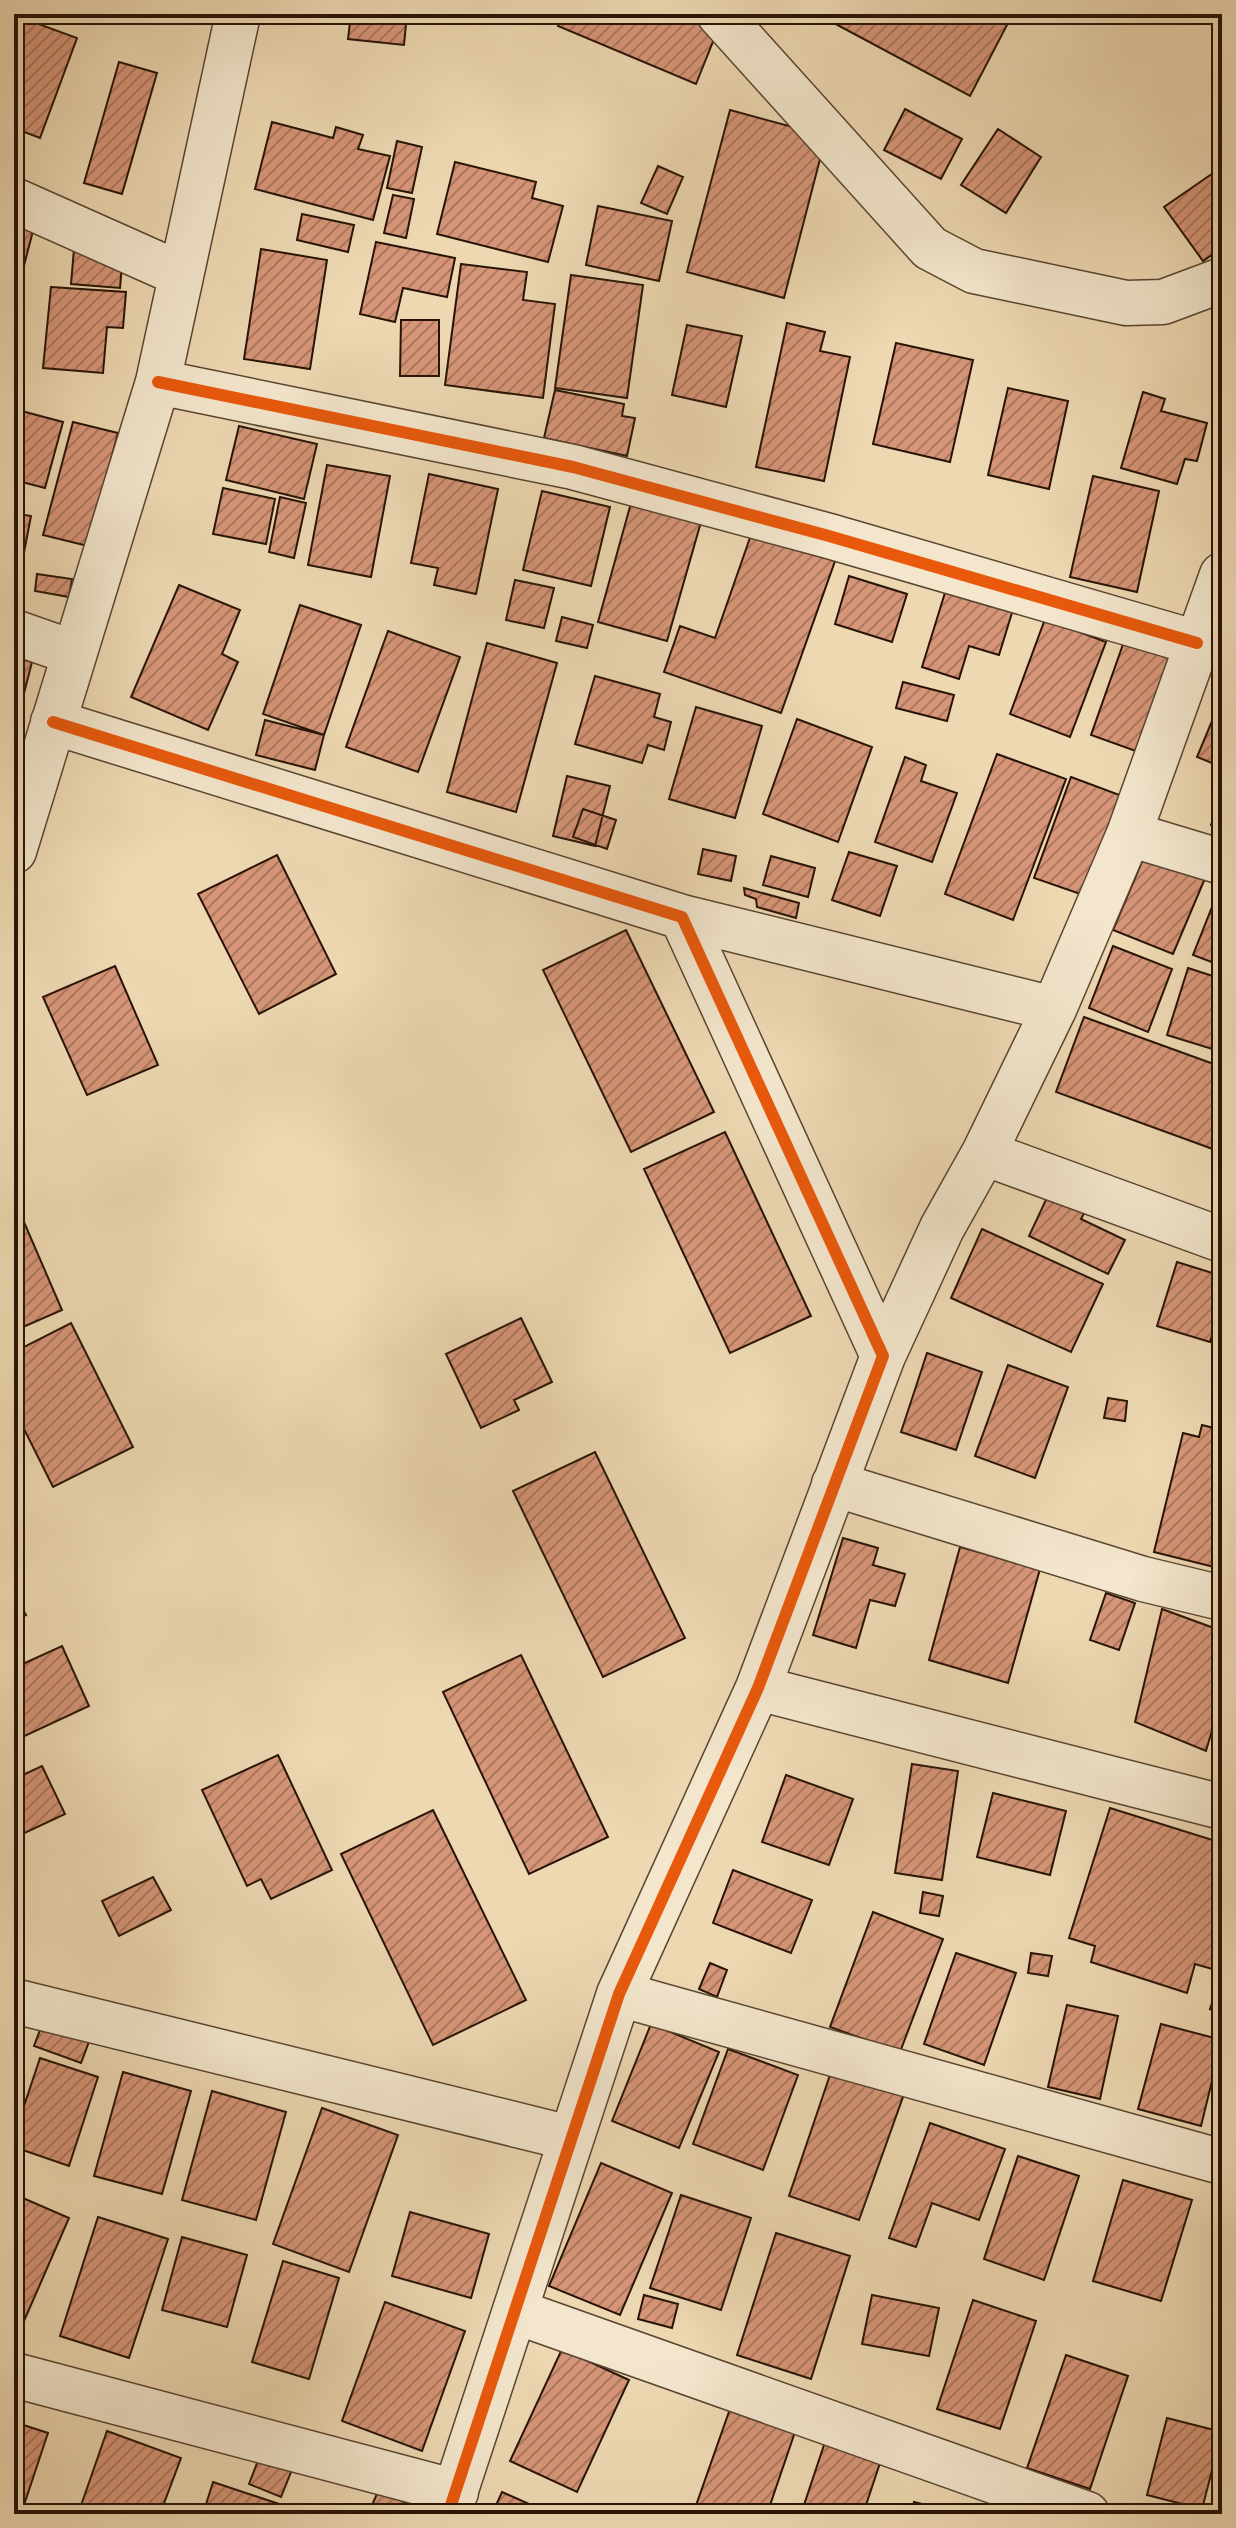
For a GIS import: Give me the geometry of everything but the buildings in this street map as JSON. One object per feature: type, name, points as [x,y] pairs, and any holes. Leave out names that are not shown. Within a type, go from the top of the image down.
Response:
[{"type":"street","points":[[14,851],[158,382],[238,14]]},
{"type":"street","points":[[719,14],[930,248],[952,260],[974,271],[1126,303],[1163,302],[1222,280]]},
{"type":"street","points":[[14,200],[180,274]]},
{"type":"street","points":[[158,382],[573,467],[829,536],[1202,663]]},
{"type":"street","points":[[14,2375],[452,2503],[619,1994],[758,1688],[883,1356],[942,1228],[984,1153],[1054,1009],[1202,663],[1222,575]]},
{"type":"street","points":[[14,632],[74,653]]},
{"type":"street","points":[[53,722],[682,917],[1054,1009]]},
{"type":"street","points":[[1129,834],[1222,862]]},
{"type":"street","points":[[682,917],[883,1356]]},
{"type":"street","points":[[984,1153],[1222,1240]]},
{"type":"street","points":[[834,1484],[1143,1579],[1222,1598]]},
{"type":"street","points":[[758,1688],[1222,1807]]},
{"type":"street","points":[[619,1994],[1222,2162]]},
{"type":"street","points":[[14,2001],[570,2138]]},
{"type":"street","points":[[517,2312],[1087,2514]]},
{"type":"cycle path","points":[[158,382],[573,467],[829,536],[1197,643]]},
{"type":"cycle path","points":[[53,722],[682,917],[883,1356],[758,1688],[619,1994],[448,2514]]}]
